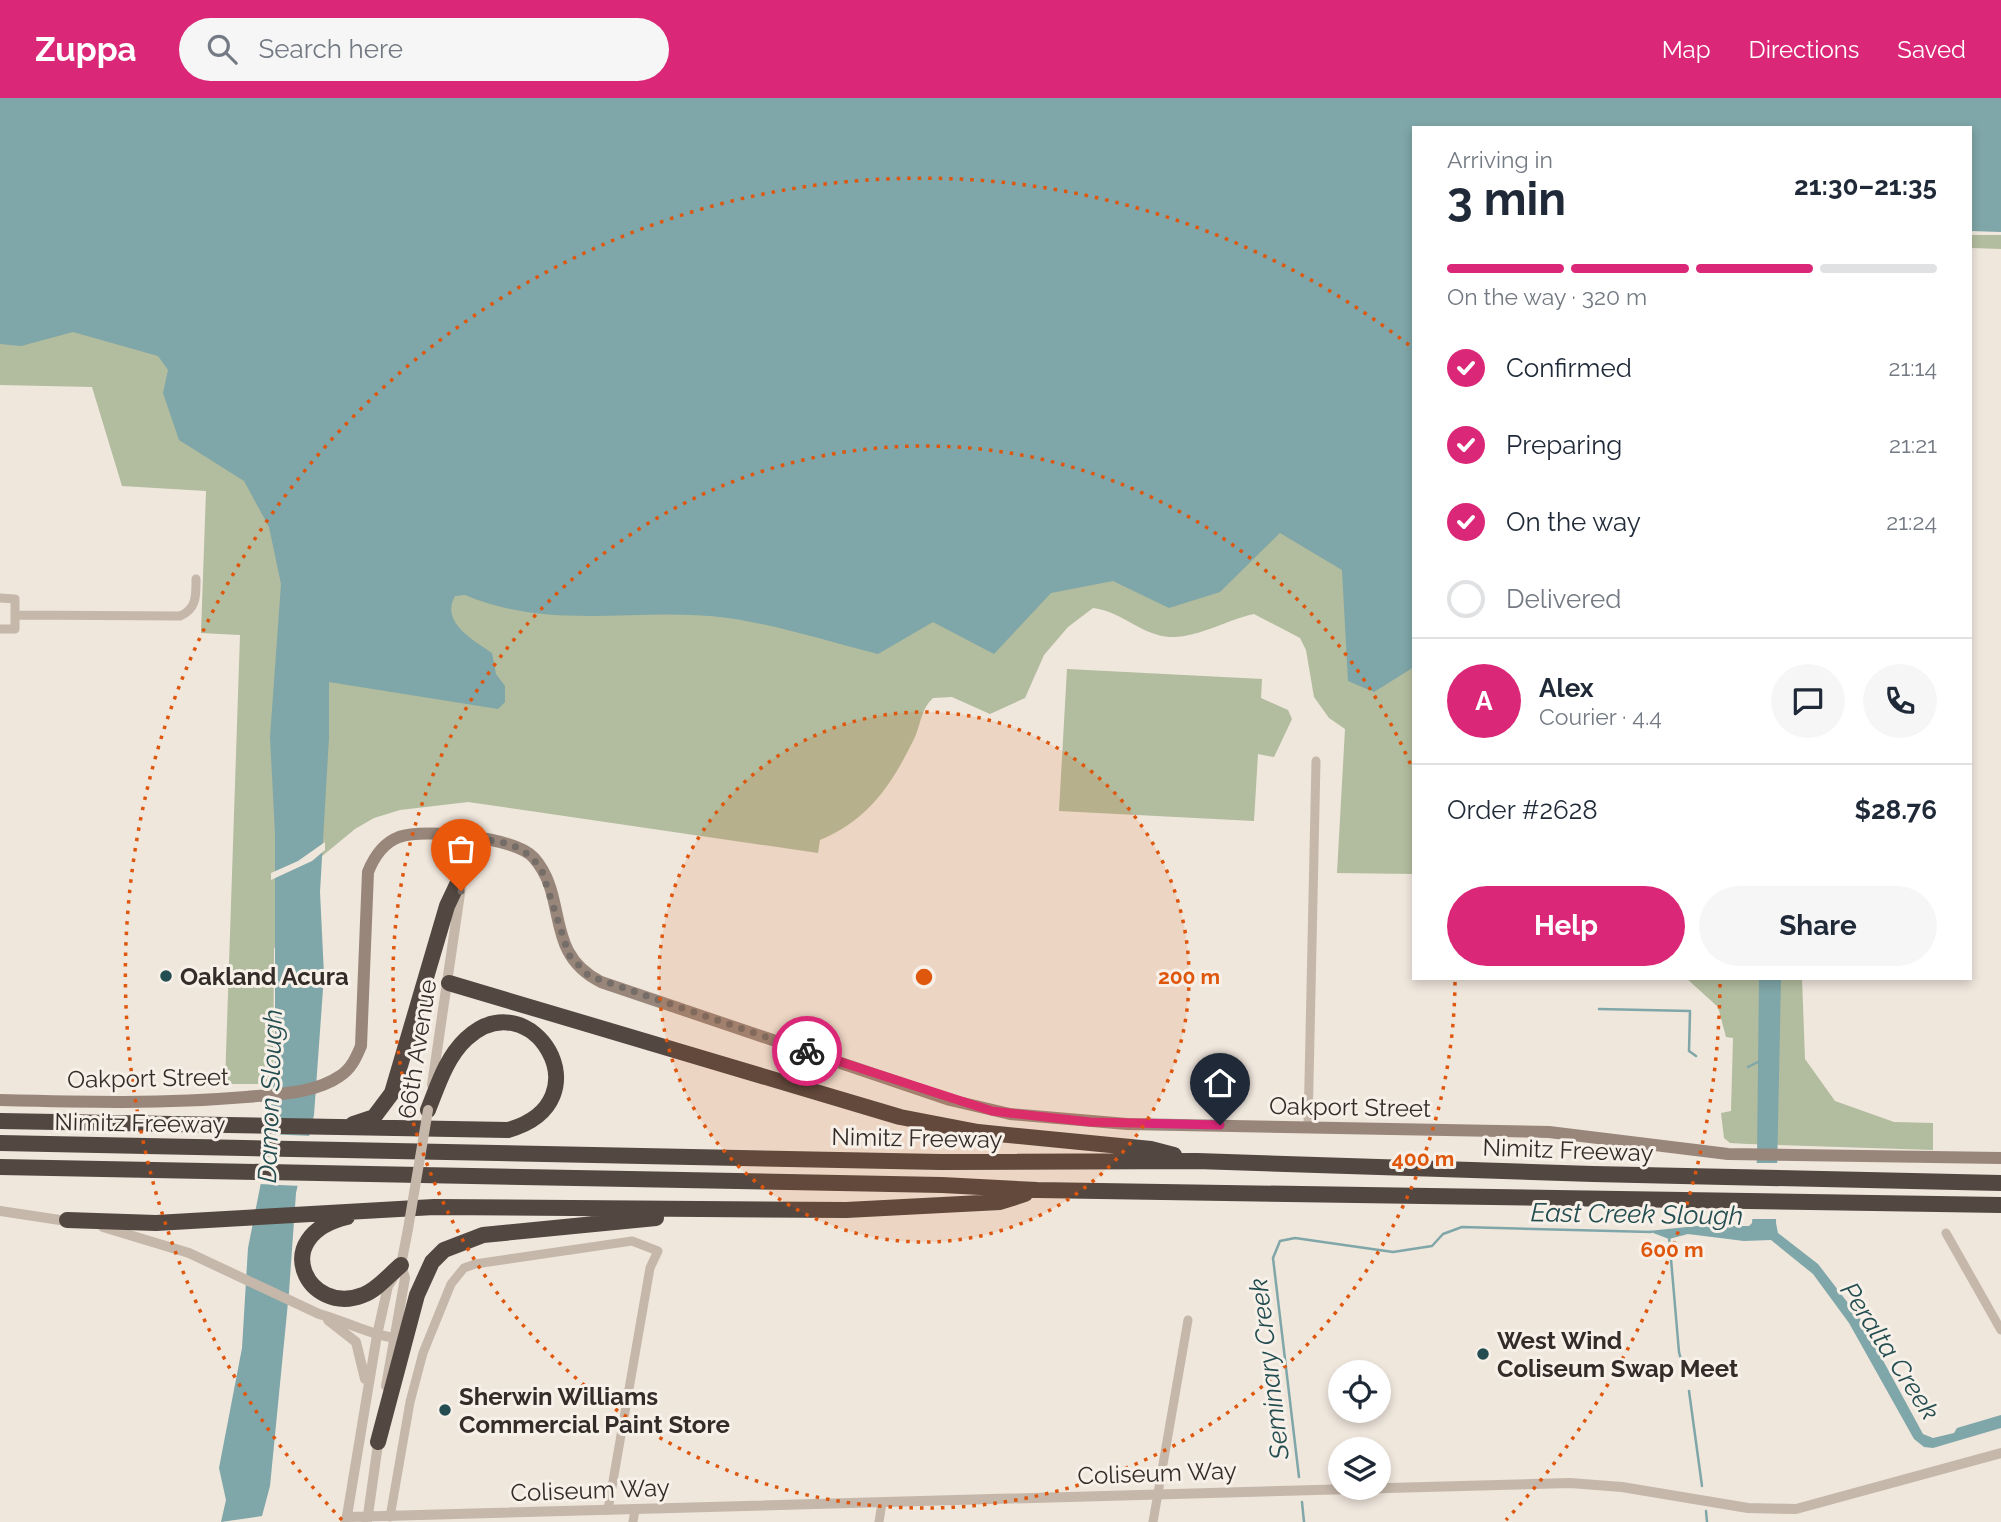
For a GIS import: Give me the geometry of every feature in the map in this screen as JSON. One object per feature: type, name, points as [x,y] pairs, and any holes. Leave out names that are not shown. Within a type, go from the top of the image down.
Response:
[{"type":"highway","points":[[327,1127],[363,1122],[374,1116],[392,1093],[447,906],[464,870]]},
{"type":"highway","points":[[449,983],[900,1117],[978,1132],[1151,1149],[1197,1161]]},
{"type":"highway","points":[[0,1121],[508,1129],[526,1125],[542,1113],[552,1099],[557,1081],[556,1065],[548,1045],[535,1033],[519,1025],[502,1023],[478,1030],[464,1041],[446,1065],[428,1110]]},
{"type":"highway","name":"Nimitz Freeway","points":[[0,1143],[941,1162],[1197,1161],[2001,1183]]},
{"type":"highway","name":"Nimitz Freeway","points":[[0,1167],[914,1185],[1037,1190],[2001,1205]]},
{"type":"highway","points":[[67,1220],[156,1223],[380,1209],[846,1210],[1000,1202],[1037,1190]]},
{"type":"highway","points":[[380,1209],[318,1227],[303,1250],[306,1275],[323,1294],[335,1299],[349,1299],[370,1292],[401,1265]]},
{"type":"highway","points":[[379,1442],[420,1286],[432,1262],[444,1250],[483,1235],[660,1218],[702,1210]]},
{"type":"main road","name":"Oakport Street","points":[[0,1100],[140,1103],[263,1095],[325,1084],[348,1070],[361,1046],[365,890],[374,858],[397,838],[411,834],[513,845],[535,859],[548,885],[569,955],[577,967],[601,982],[992,1111],[1090,1122],[1549,1132],[1694,1151],[1747,1154],[2001,1158]]},
{"type":"street","points":[[15,615],[180,616],[192,608],[196,599],[196,579]]},
{"type":"street","points":[[0,598],[15,599],[15,629],[0,629]]},
{"type":"street","points":[[1308,1127],[1316,761]]},
{"type":"street","name":"66th Avenue","points":[[347,1519],[366,1388],[377,1335],[388,1286],[401,1265],[408,1229],[449,983],[468,839]]},
{"type":"street","points":[[0,1211],[67,1220],[163,1243],[320,1314],[346,1321],[377,1335],[394,1338]]},
{"type":"street","points":[[1946,1233],[2001,1330]]},
{"type":"street","points":[[390,1517],[416,1376],[457,1274],[475,1264],[632,1241],[658,1251],[650,1268],[608,1510]]},
{"type":"street","name":"66th Avenue","points":[[367,1520],[405,1278],[401,1265]]},
{"type":"street","points":[[320,1314],[356,1342],[366,1388]]},
{"type":"street","points":[[1153,1522],[1188,1320]]},
{"type":"street","name":"Coliseum Way","points":[[347,1519],[1570,1483],[1622,1487],[1748,1508],[1796,1509],[2001,1452]]},
{"type":"street","points":[[879,1522],[882,1503]]},
{"type":"street","points":[[633,1522],[635,1510]]},
{"type":"green space","points":[[0,98],[1979,98],[1972,214],[1972,126],[1412,126],[1412,874],[1337,873],[1345,729],[1329,718],[1314,697],[1306,650],[1300,638],[1254,614],[1194,634],[1170,637],[1149,632],[1110,612],[1093,608],[1068,627],[1044,655],[1025,698],[990,714],[952,697],[933,698],[888,785],[853,822],[820,840],[818,853],[468,802],[400,810],[374,818],[355,829],[310,866],[274,949],[273,1084],[225,1084],[240,635],[201,633],[206,491],[122,486],[92,387],[0,385]]},
{"type":"green space","points":[[1972,235],[2001,235],[2001,249],[1972,248]]},
{"type":"green space","points":[[1067,669],[1262,679],[1261,698],[1288,710],[1292,719],[1274,757],[1258,754],[1254,821],[1059,811]]},
{"type":"green space","points":[[1688,980],[1802,980],[1805,1059],[1835,1101],[1894,1122],[1933,1123],[1933,1150],[1730,1143],[1724,1138],[1721,1113],[1731,1111],[1733,1038],[1726,1037],[1718,1007]]},
{"type":"water","points":[[0,98],[2001,98],[2001,232],[1972,231],[1972,126],[1412,126],[1412,668],[1374,692],[1348,681],[1342,570],[1280,533],[1220,592],[1169,608],[1113,581],[1051,593],[994,654],[933,622],[878,654],[785,629],[728,618],[695,615],[596,616],[531,613],[465,595],[455,596],[452,614],[461,629],[492,653],[496,674],[505,686],[505,702],[498,709],[329,682],[329,737],[320,892],[324,975],[314,1115],[296,1193],[270,1486],[262,1516],[221,1522],[226,1500],[219,1468],[242,1348],[248,1248],[268,1147],[275,1059],[275,834],[270,737],[281,584],[269,527],[244,481],[179,440],[163,393],[168,370],[158,356],[73,332],[21,346],[0,344]]},
{"type":"water","points":[[1759,980],[1781,980],[1776,1223],[1778,1233],[1818,1264],[1861,1320],[1923,1434],[1933,1438],[1954,1433],[1957,1428],[2001,1415],[2001,1428],[1933,1448],[1924,1447],[1914,1439],[1849,1323],[1813,1274],[1771,1240],[1744,1241],[1688,1234],[1669,1239],[1648,1231],[1697,1226],[1749,1226],[1752,1223],[1757,1158]]},
{"type":"pier","points":[[325,842],[325,850],[312,861],[271,880],[271,873],[298,861]]},
{"type":"pier","points":[[265,1134],[313,1136],[301,1186],[259,1184]]},
{"type":"pier","points":[[1753,1163],[1783,1163],[1779,1219],[1749,1219]]},
{"type":"waterway","points":[[1599,1009],[1690,1011],[1689,1051],[1696,1056]]},
{"type":"waterway","points":[[1748,1067],[1760,1061]]},
{"type":"waterway","name":"East Creek Slough","points":[[1299,1477],[1273,1258],[1280,1241],[1295,1238],[1393,1252],[1432,1246],[1443,1234],[1462,1227],[1651,1232]]},
{"type":"waterway","points":[[1669,1236],[1679,1352],[1683,1368]]},
{"type":"waterway","points":[[1689,1391],[1702,1486]]},
{"type":"waterway","name":"Seminary Creek","points":[[1302,1502],[1304,1522]]},
{"type":"waterway","points":[[1706,1511],[1707,1522]]},
{"type":"way so far","points":[[461,891],[468,839],[497,840],[525,850],[535,859],[548,885],[569,955],[577,967],[589,976],[807,1051]]},
{"type":"place","name":"Oakland Acura","points":[[166,976]]},
{"type":"place","name":"West Wind Coliseum Swap Meet","points":[[1483,1354]]},
{"type":"place","name":"Sherwin Williams Commercial Paint Store","points":[[445,1410]]},
{"type":"route","points":[[807,1051],[950,1100],[992,1111],[1090,1122],[1220,1125]]},
{"type":"water label","name":"Damon Slough","points":[[270,1096]]},
{"type":"water label","name":"Peralta Creek","points":[[1890,1351]]}]
